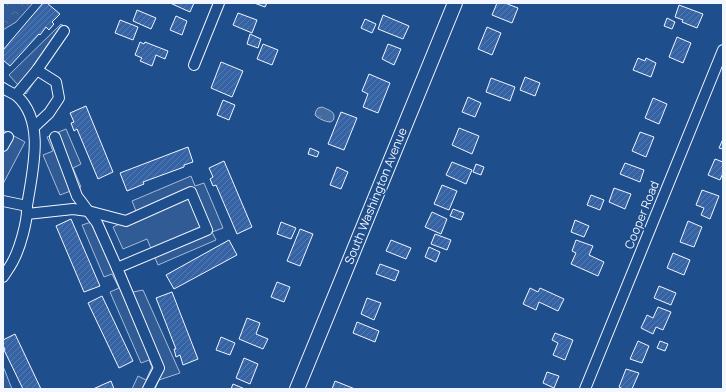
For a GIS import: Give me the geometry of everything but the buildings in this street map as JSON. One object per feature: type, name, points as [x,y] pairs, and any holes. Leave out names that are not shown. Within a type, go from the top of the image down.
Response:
[{"type":"street","points":[[194,65],[219,3]]},
{"type":"street","name":"South Washington Avenue","points":[[297,389],[455,3]]},
{"type":"street","points":[[16,96],[37,70],[64,31]]},
{"type":"street","name":"Cooper Road","points":[[585,389],[723,50]]},
{"type":"street","points":[[34,127],[49,113],[59,98],[56,82],[37,70]]},
{"type":"street","points":[[3,88],[16,96],[28,109],[34,127],[35,154],[27,210],[20,242],[14,260],[3,277]]},
{"type":"street","points":[[3,146],[8,136]]},
{"type":"street","points":[[55,137],[77,196],[97,223],[159,368],[148,389]]},
{"type":"street","points":[[3,201],[27,210],[73,209],[88,211],[126,221],[191,192],[207,230],[117,268]]},
{"type":"shaded area","points":[[61,24],[69,30],[26,94],[9,75]]},
{"type":"shaded area","points":[[66,129],[81,164],[73,168],[81,187],[60,195],[43,155],[53,151],[47,137]]},
{"type":"shaded area","points":[[3,130],[25,142],[3,184]]},
{"type":"shaded area","points":[[191,176],[195,186],[204,183],[223,228],[212,232],[216,240],[158,265],[147,239],[123,249],[113,227],[138,216],[132,201]]},
{"type":"shaded area","points":[[101,219],[133,292],[143,290],[180,373],[159,380],[155,389],[132,389],[138,376],[146,380],[152,367],[149,360],[141,363],[110,292],[119,288],[112,274],[104,277],[82,225]]},
{"type":"shaded area","points":[[3,366],[12,389],[3,389]]},
{"type":"green space","points":[[3,3],[33,3],[16,22],[3,30]]},
{"type":"water","points":[[322,107],[333,113],[333,121],[325,121],[315,115],[318,108]]}]
